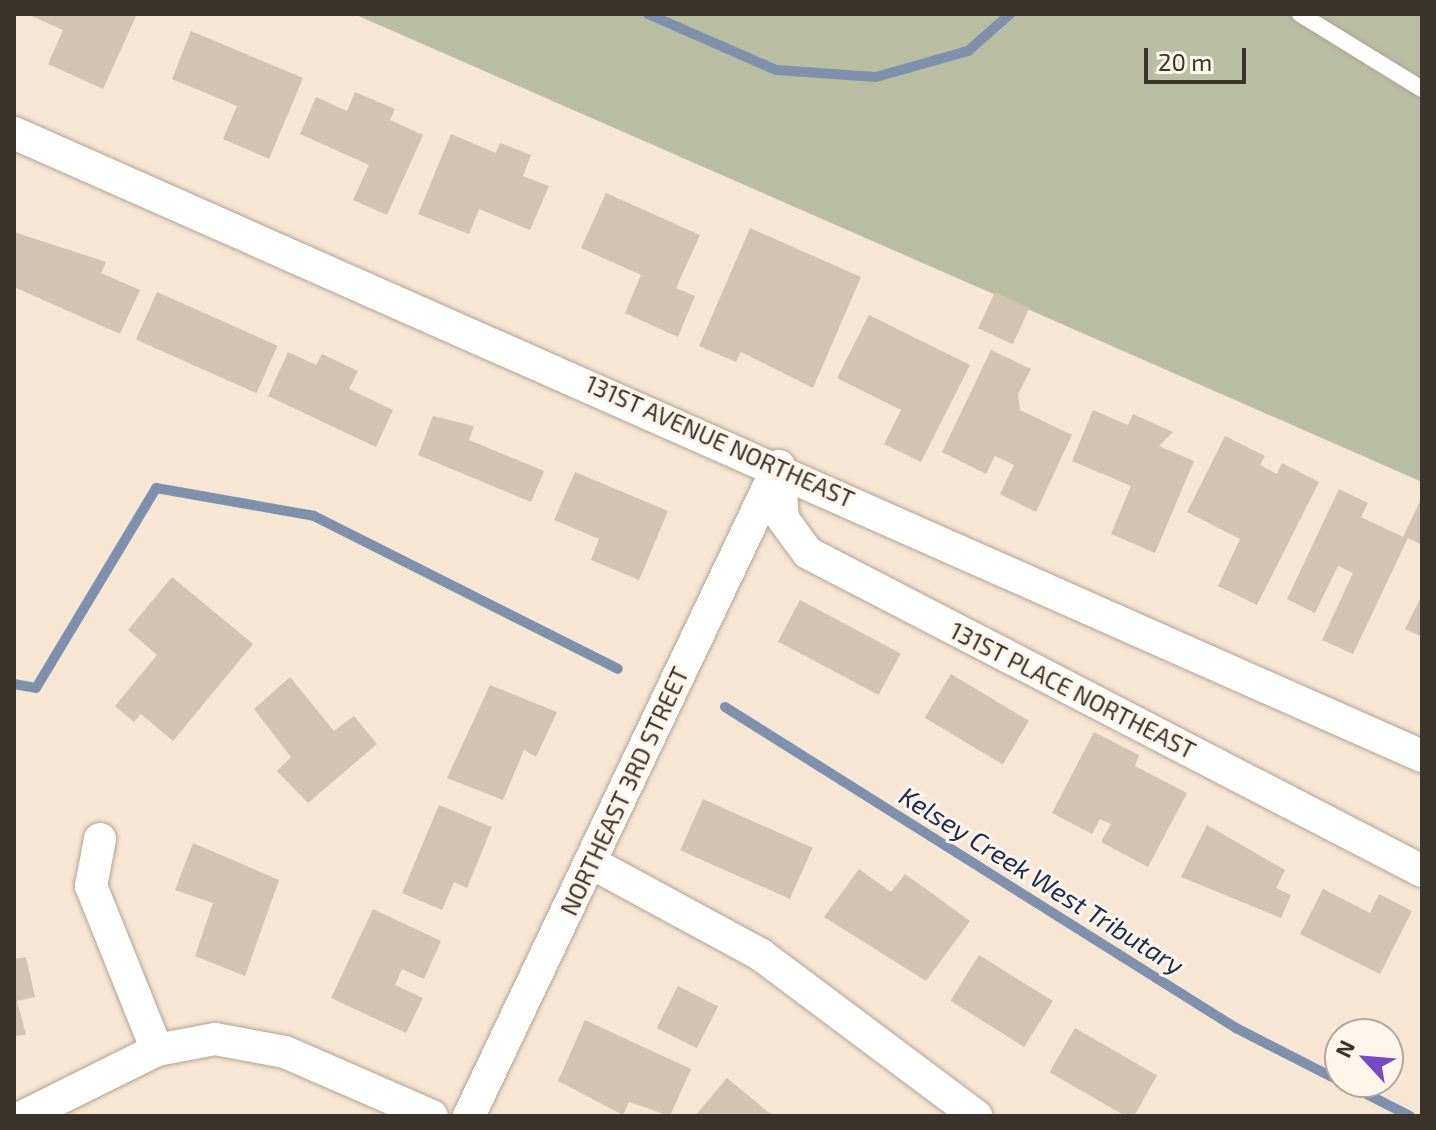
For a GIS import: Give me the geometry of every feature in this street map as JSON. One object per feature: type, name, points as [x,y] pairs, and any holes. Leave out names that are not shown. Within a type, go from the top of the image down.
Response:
[{"type":"street","name":"131ST AVENUE NORTHEAST","points":[[14,133],[779,466],[1422,756]]},
{"type":"street","name":"NORTHEAST 3RD STREET","points":[[469,1116],[779,466]]},
{"type":"street","name":"131ST PLACE NORTHEAST","points":[[779,466],[783,519],[808,553],[1422,871]]},
{"type":"street","points":[[100,839],[91,886],[157,1050]]},
{"type":"street","points":[[590,862],[761,955],[976,1116]]},
{"type":"street","points":[[24,1116],[157,1050],[247,1041],[432,1116]]},
{"type":"lane","points":[[1300,14],[1422,89]]},
{"type":"green space","points":[[354,14],[1422,14],[1422,482],[998,296]]},
{"type":"building","points":[[27,14],[137,14],[103,89],[48,64],[63,30]]},
{"type":"building","points":[[191,31],[303,78],[269,159],[223,139],[237,106],[172,79]]},
{"type":"building","points":[[355,92],[395,109],[390,120],[423,135],[387,215],[353,200],[369,165],[300,134],[316,97],[347,111]]},
{"type":"building","points":[[451,134],[496,153],[500,143],[531,155],[523,176],[549,186],[530,230],[479,209],[469,234],[418,214]]},
{"type":"building","points":[[606,193],[700,235],[676,288],[695,296],[678,337],[625,313],[641,275],[581,248]]},
{"type":"building","points":[[750,228],[861,277],[813,388],[741,352],[736,362],[699,346]]},
{"type":"building","points":[[14,232],[106,262],[101,273],[140,290],[120,334],[14,287]]},
{"type":"building","points":[[157,292],[278,346],[256,393],[136,340]]},
{"type":"building","points":[[995,292],[1029,308],[1013,344],[978,328]]},
{"type":"building","points":[[869,315],[970,365],[921,462],[884,444],[901,410],[837,378]]},
{"type":"building","points":[[991,350],[1031,369],[1018,394],[1020,410],[1072,435],[1036,512],[1000,494],[1014,465],[995,456],[986,474],[942,452]]},
{"type":"building","points":[[288,352],[316,365],[322,354],[358,371],[349,389],[393,410],[376,447],[268,396]]},
{"type":"building","points":[[1093,410],[1128,425],[1133,414],[1173,432],[1159,446],[1194,461],[1155,553],[1111,534],[1131,486],[1072,461]]},
{"type":"building","points":[[433,416],[474,426],[469,440],[544,471],[531,502],[418,455]]},
{"type":"building","points":[[1225,436],[1265,456],[1260,465],[1277,474],[1282,463],[1319,482],[1257,605],[1218,586],[1240,539],[1187,512]]},
{"type":"building","points":[[575,472],[668,511],[639,580],[591,560],[599,539],[554,520]]},
{"type":"building","points":[[1339,489],[1368,503],[1361,517],[1403,537],[1422,497],[1422,545],[1408,538],[1353,654],[1322,640],[1353,573],[1338,566],[1315,613],[1287,599]]},
{"type":"building","points":[[172,577],[253,644],[173,741],[141,714],[134,722],[115,706],[157,655],[128,630]]},
{"type":"building","points":[[1422,595],[1422,637],[1405,629]]},
{"type":"building","points":[[800,600],[901,654],[879,695],[778,641]]},
{"type":"building","points":[[951,674],[1029,721],[1003,765],[925,718]]},
{"type":"building","points":[[290,677],[334,731],[354,716],[377,744],[308,803],[277,771],[291,757],[254,709]]},
{"type":"building","points":[[490,685],[557,712],[536,757],[524,750],[503,800],[447,778]]},
{"type":"building","points":[[1094,732],[1139,755],[1135,766],[1187,793],[1148,867],[1101,842],[1111,824],[1100,819],[1092,834],[1052,813]]},
{"type":"building","points":[[703,799],[813,848],[790,899],[680,850]]},
{"type":"building","points":[[439,805],[492,827],[467,888],[454,882],[442,910],[402,893]]},
{"type":"building","points":[[1207,825],[1285,870],[1276,888],[1291,895],[1281,918],[1181,877]]},
{"type":"building","points":[[193,843],[279,880],[245,976],[195,956],[213,903],[175,890]]},
{"type":"building","points":[[859,869],[891,892],[905,874],[970,921],[926,981],[824,917]]},
{"type":"building","points":[[1323,889],[1370,913],[1379,894],[1412,911],[1380,974],[1300,934]]},
{"type":"building","points":[[373,909],[441,941],[424,979],[402,969],[395,985],[423,998],[406,1033],[331,998]]},
{"type":"building","points":[[979,955],[1053,1001],[1024,1047],[950,1001]]},
{"type":"building","points":[[26,957],[35,997],[17,1001],[26,1035],[14,1036],[14,959]]},
{"type":"building","points":[[678,986],[718,1006],[697,1048],[657,1028]]},
{"type":"building","points":[[585,1020],[691,1069],[670,1116],[629,1102],[623,1115],[558,1081]]},
{"type":"building","points":[[1075,1028],[1157,1076],[1134,1116],[1125,1116],[1050,1072]]},
{"type":"building","points":[[727,1078],[773,1116],[695,1116]]},
{"type":"waterway","points":[[648,14],[776,70],[876,77],[968,51],[1010,14]]},
{"type":"waterway","name":"Kelsey Creek West Tributary","points":[[14,684],[36,688],[156,488],[314,516],[618,669]]},
{"type":"waterway","name":"Kelsey Creek West Tributary","points":[[725,707],[1236,1028],[1324,1073]]},
{"type":"waterway","name":"Kelsey Creek West Tributary","points":[[1375,1098],[1410,1116]]}]
